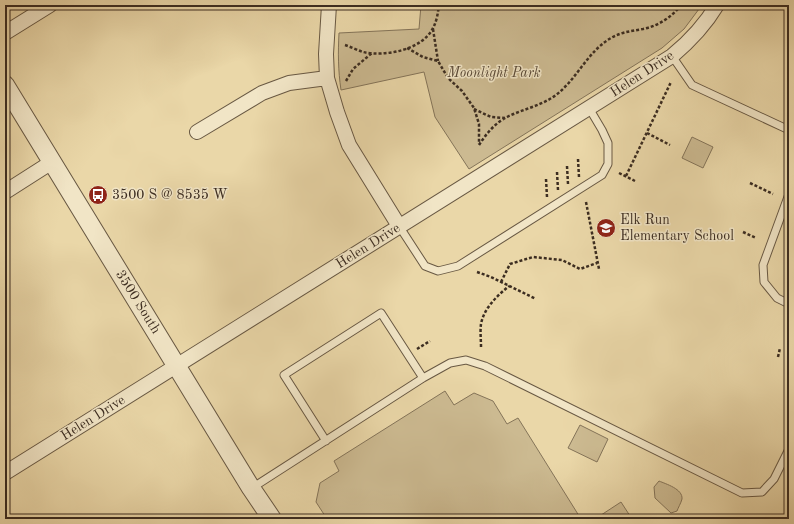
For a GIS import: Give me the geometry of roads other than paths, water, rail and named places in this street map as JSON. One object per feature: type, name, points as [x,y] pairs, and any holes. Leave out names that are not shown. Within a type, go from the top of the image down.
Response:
[{"type":"street","points":[[5,33],[50,5]]},
{"type":"street","points":[[330,5],[326,54],[327,78],[336,112],[350,145],[400,226]]},
{"type":"street","name":"Helen Drive","points":[[5,473],[672,56],[704,25],[717,5]]},
{"type":"street","points":[[197,132],[262,93],[289,83],[327,78]]},
{"type":"street","name":"3500 South","points":[[5,85],[251,488],[272,519]]},
{"type":"street","points":[[5,192],[52,162]]},
{"type":"lane","points":[[672,56],[692,85],[789,130]]},
{"type":"lane","points":[[400,226],[425,266],[438,271],[458,266],[602,175],[608,164],[608,143],[589,108]]},
{"type":"lane","points":[[789,194],[762,265],[764,282],[777,298],[789,304]]},
{"type":"lane","points":[[326,440],[284,375],[381,313],[423,378]]},
{"type":"lane","points":[[251,488],[423,378],[450,363],[466,360],[485,366],[742,493],[762,492],[774,479],[789,449]]},
{"type":"place","name":"3500 S @ 8535 W","points":[[98,195]]},
{"type":"place","name":"Elk Run Elementary School","points":[[606,228]]},
{"type":"park label","name":"Moonlight Park","points":[[494,73]]}]
